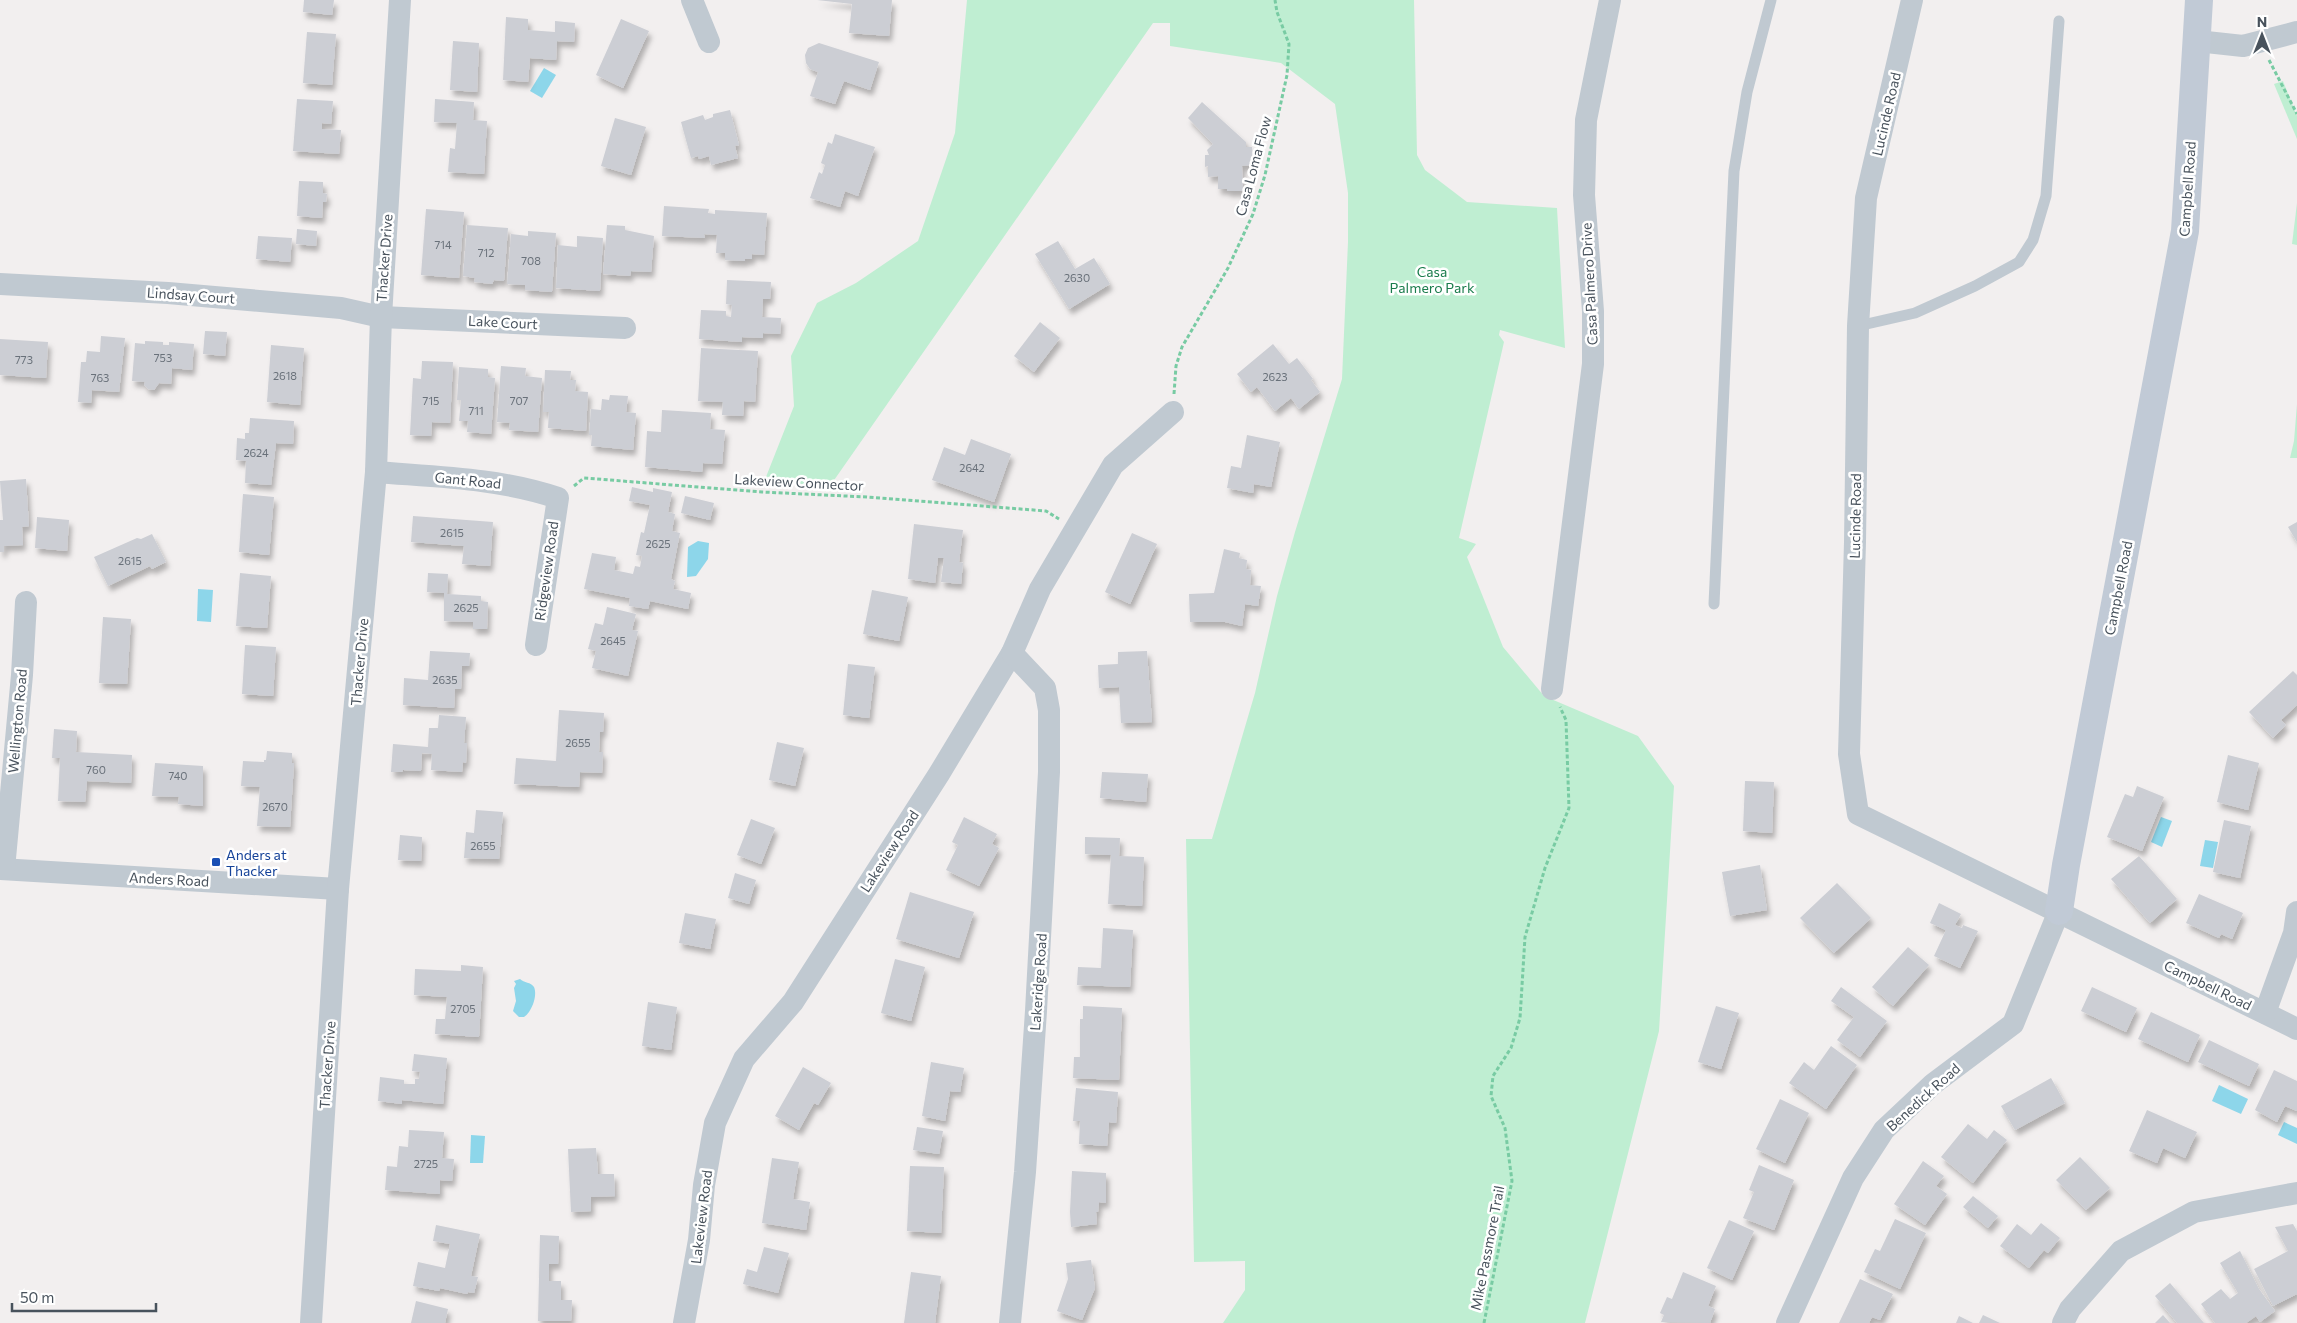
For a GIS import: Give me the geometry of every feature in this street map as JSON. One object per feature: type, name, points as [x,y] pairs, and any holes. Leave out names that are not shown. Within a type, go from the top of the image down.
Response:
[{"type":"street","name":"Thacker Drive","points":[[311,1323],[338,889],[376,472],[380,317],[400,0]]},
{"type":"street","points":[[692,0],[709,42]]},
{"type":"street","name":"Casa Palmero Drive","points":[[1552,689],[1592,364],[1593,311],[1584,195],[1586,120],[1610,0]]},
{"type":"street","name":"Lucinde Road","points":[[1912,0],[1866,198],[1858,326],[1855,542],[1849,754],[1858,814],[2059,911]]},
{"type":"street","name":"Campbell Road","points":[[2199,0],[2185,231],[2076,808],[2059,911],[2297,1029]]},
{"type":"street","points":[[2196,41],[2243,46],[2297,32]]},
{"type":"street","name":"Lindsay Court","points":[[0,284],[168,293],[341,308],[380,317]]},
{"type":"street","name":"Lake Court","points":[[380,317],[624,328]]},
{"type":"street","name":"Lakeview Road","points":[[684,1323],[699,1240],[704,1185],[715,1123],[744,1059],[792,1002],[939,774],[1012,653],[1040,589],[1114,465],[1173,412]]},
{"type":"street","name":"Gant Road","points":[[376,472],[490,482],[528,488],[558,498]]},
{"type":"street","name":"Ridgeview Road","points":[[536,644],[558,498]]},
{"type":"street","name":"Wellington Road","points":[[2,869],[22,675],[26,602]]},
{"type":"street","name":"Lakeridge Road","points":[[1010,1323],[1025,1172],[1034,1046],[1049,772],[1049,710],[1045,688],[1012,653]]},
{"type":"street","name":"Anders Road","points":[[2,869],[338,889]]},
{"type":"street","name":"Benedick Road","points":[[1787,1323],[1853,1178],[1884,1130],[1933,1084],[2013,1024],[2059,911]]},
{"type":"street","points":[[2265,1013],[2294,933],[2297,912]]},
{"type":"street","points":[[2063,1323],[2070,1309],[2121,1251],[2194,1212],[2297,1192]]},
{"type":"lane","points":[[1714,604],[1734,171],[1747,92],[1771,0]]},
{"type":"lane","points":[[1858,326],[1915,313],[1975,286],[2019,262],[2033,240],[2046,196],[2059,21]]},
{"type":"path","name":"Casa Loma Flow","points":[[1173,412],[1176,366],[1182,347],[1228,268],[1253,214],[1265,176],[1287,75],[1289,44],[1277,12],[1275,0]]},
{"type":"path","points":[[2243,46],[2266,55],[2297,114]]},
{"type":"path","name":"Lakeview Connector","points":[[558,498],[584,478],[1046,511]]},
{"type":"path","name":"Mike Passmore Trail","points":[[1484,1323],[1512,1181],[1505,1128],[1491,1096],[1493,1076],[1512,1048],[1520,1018],[1525,937],[1545,868],[1569,808],[1566,720],[1552,689]]},
{"type":"green space","name":"Casa Palmero Park","points":[[967,0],[1414,0],[1417,155],[1425,170],[1467,202],[1557,208],[1565,348],[1500,330],[1499,335],[1504,342],[1459,538],[1476,544],[1467,557],[1503,647],[1544,696],[1638,736],[1674,786],[1659,1031],[1585,1323],[1223,1323],[1245,1290],[1245,1261],[1194,1262],[1186,839],[1212,839],[1255,693],[1277,596],[1295,532],[1342,379],[1348,242],[1348,193],[1335,104],[1281,63],[1170,46],[1170,23],[1153,23],[830,486],[764,482],[794,406],[791,356],[817,303],[856,283],[918,241],[955,133]]},
{"type":"green space","points":[[2283,81],[2297,116],[2297,139],[2274,84]]},
{"type":"green space","points":[[2297,203],[2297,245],[2292,244]]},
{"type":"green space","points":[[2297,404],[2297,458],[2290,458],[2294,441]]},
{"type":"water","points":[[544,68],[556,75],[542,98],[530,91]]},
{"type":"water","points":[[698,541],[709,543],[708,559],[696,576],[687,577],[688,547]]},
{"type":"water","points":[[198,589],[213,590],[211,622],[197,621]]},
{"type":"water","points":[[2161,817],[2172,821],[2162,847],[2151,842]]},
{"type":"water","points":[[2205,840],[2218,842],[2213,868],[2200,866]]},
{"type":"water","points":[[520,979],[533,985],[535,991],[533,1004],[524,1017],[519,1017],[513,1011],[516,1001],[514,988],[516,984],[514,981]]},
{"type":"water","points":[[2219,1085],[2248,1099],[2241,1114],[2212,1101]]},
{"type":"water","points":[[2284,1122],[2297,1128],[2297,1144],[2278,1135]]},
{"type":"water","points":[[471,1135],[485,1136],[483,1163],[470,1163]]},
{"type":"building","points":[[304,0],[334,0],[332,15],[303,12]]},
{"type":"building","points":[[817,0],[892,0],[889,36],[849,33],[852,4]]},
{"type":"building","points":[[506,17],[528,19],[528,30],[555,32],[555,21],[575,23],[574,42],[557,41],[556,60],[530,58],[528,82],[503,80]]},
{"type":"building","points":[[621,19],[649,31],[623,88],[596,75]]},
{"type":"building","points":[[307,32],[336,34],[332,85],[303,83]]},
{"type":"building","points":[[453,41],[479,43],[477,92],[450,90]]},
{"type":"building","points":[[819,43],[879,62],[870,90],[844,81],[835,104],[810,96],[818,72],[810,69],[806,63],[805,55],[808,48]]},
{"type":"building","points":[[297,99],[333,101],[331,124],[322,123],[322,129],[341,130],[339,154],[293,151]]},
{"type":"building","points":[[435,99],[474,102],[473,120],[487,121],[484,174],[448,172],[450,148],[455,149],[457,123],[434,122]]},
{"type":"building","points":[[1202,102],[1246,142],[1246,147],[1252,147],[1253,165],[1242,166],[1243,191],[1218,189],[1218,176],[1208,177],[1208,166],[1205,167],[1205,155],[1209,155],[1207,150],[1213,144],[1188,118]]},
{"type":"building","points":[[730,110],[739,145],[735,146],[738,158],[711,165],[709,156],[699,159],[698,156],[691,158],[681,122],[703,115],[705,120],[713,117],[713,114]]},
{"type":"building","points":[[615,118],[646,127],[631,175],[601,166]]},
{"type":"building","points":[[835,134],[875,147],[858,196],[845,191],[840,207],[810,198],[819,172],[822,174],[825,165],[821,163],[828,142],[832,144]]},
{"type":"building","points":[[299,181],[323,182],[323,193],[327,194],[326,202],[323,202],[322,218],[297,216]]},
{"type":"building","points":[[664,206],[709,209],[708,213],[715,214],[715,210],[767,213],[764,255],[752,254],[752,259],[745,259],[745,261],[725,260],[725,253],[716,253],[717,235],[704,234],[705,238],[662,236]]},
{"type":"building","points":[[426,209],[464,212],[459,278],[421,275]]},
{"type":"building","points":[[467,225],[508,228],[504,281],[494,280],[492,284],[474,282],[475,278],[463,276]]},
{"type":"building","points":[[607,225],[625,226],[625,230],[654,236],[651,272],[631,271],[630,276],[603,274]]},
{"type":"building","points":[[297,229],[317,231],[316,246],[296,244]]},
{"type":"building","points":[[528,231],[556,233],[552,292],[525,290],[525,285],[507,284],[511,234],[528,236]]},
{"type":"building","points":[[258,236],[292,238],[290,262],[256,259]]},
{"type":"building","points":[[577,236],[603,238],[600,291],[556,288],[558,245],[577,247]]},
{"type":"building","points":[[1058,241],[1075,269],[1094,258],[1110,284],[1069,309],[1035,254]]},
{"type":"building","points":[[727,280],[771,282],[770,299],[763,299],[762,317],[781,318],[780,334],[763,333],[763,338],[742,337],[742,342],[699,339],[701,310],[726,311],[726,316],[731,317],[732,305],[726,304]]},
{"type":"building","points":[[1040,322],[1060,338],[1034,372],[1014,356]]},
{"type":"building","points":[[205,331],[227,332],[225,356],[203,354]]},
{"type":"building","points":[[101,336],[125,338],[119,392],[92,390],[91,403],[78,402],[81,362],[86,362],[87,351],[100,352]]},
{"type":"building","points":[[0,339],[48,342],[46,378],[0,375]]},
{"type":"building","points":[[145,341],[163,342],[163,345],[169,345],[169,342],[194,344],[192,370],[172,368],[171,384],[159,383],[154,390],[148,389],[144,385],[145,382],[132,381],[135,343],[145,344]]},
{"type":"building","points":[[1273,344],[1289,364],[1297,358],[1320,392],[1299,409],[1291,398],[1275,411],[1257,387],[1251,392],[1237,374]]},
{"type":"building","points":[[271,345],[304,348],[300,405],[267,402]]},
{"type":"building","points":[[701,348],[758,351],[755,402],[744,401],[743,416],[722,415],[723,402],[698,401]]},
{"type":"building","points":[[422,361],[453,362],[450,423],[432,422],[431,436],[410,435],[413,378],[421,379]]},
{"type":"building","points":[[501,366],[526,368],[525,376],[542,378],[538,432],[509,430],[510,423],[497,422]]},
{"type":"building","points":[[459,367],[488,369],[488,377],[495,378],[491,434],[467,432],[468,421],[459,421],[461,400],[457,400]]},
{"type":"building","points":[[545,370],[571,371],[570,380],[576,380],[575,391],[588,392],[586,431],[548,428],[549,412],[543,412]]},
{"type":"building","points":[[610,395],[628,396],[626,412],[636,413],[633,450],[591,446],[592,435],[589,435],[591,409],[601,410],[602,399],[609,400]]},
{"type":"building","points":[[662,410],[711,413],[710,429],[725,430],[722,464],[703,463],[702,472],[645,467],[647,431],[661,432]]},
{"type":"building","points":[[250,418],[294,421],[293,444],[276,443],[271,485],[245,483],[246,461],[236,460],[237,438],[245,439],[245,433],[249,433]]},
{"type":"building","points":[[1247,435],[1280,442],[1271,487],[1254,484],[1253,493],[1227,488],[1231,466],[1241,468]]},
{"type":"building","points":[[971,439],[1011,454],[994,502],[932,480],[944,447],[965,455]]},
{"type":"building","points":[[26,479],[29,526],[22,527],[23,545],[4,546],[4,552],[0,552],[0,520],[3,520],[0,481]]},
{"type":"building","points":[[632,487],[653,492],[653,488],[672,492],[668,512],[675,514],[672,531],[680,533],[671,579],[675,581],[673,589],[691,593],[688,609],[650,601],[648,609],[629,606],[630,598],[584,589],[592,553],[616,557],[614,570],[633,574],[635,566],[640,567],[642,556],[636,555],[641,532],[644,533],[650,505],[629,501]]},
{"type":"building","points":[[243,494],[274,497],[269,555],[239,552]]},
{"type":"building","points":[[685,496],[714,503],[710,520],[681,513]]},
{"type":"building","points":[[413,516],[493,522],[490,566],[462,564],[464,546],[411,542]]},
{"type":"building","points":[[37,517],[69,520],[67,551],[35,548]]},
{"type":"building","points":[[2297,522],[2297,542],[2288,527]]},
{"type":"building","points":[[914,524],[963,530],[959,562],[963,563],[961,584],[941,582],[944,558],[938,558],[935,583],[908,579]]},
{"type":"building","points":[[1132,533],[1157,544],[1130,604],[1105,592]]},
{"type":"building","points":[[152,534],[166,562],[152,569],[150,566],[108,586],[94,557],[137,538],[141,539]]},
{"type":"building","points":[[1224,549],[1240,553],[1239,558],[1247,560],[1246,569],[1251,570],[1250,585],[1261,586],[1258,606],[1245,604],[1242,626],[1225,622],[1190,622],[1189,594],[1214,593]]},
{"type":"building","points":[[240,573],[271,576],[267,628],[236,626]]},
{"type":"building","points":[[428,573],[448,574],[447,594],[481,596],[481,601],[488,602],[487,629],[473,629],[473,622],[444,621],[444,593],[427,592]]},
{"type":"building","points":[[872,590],[908,597],[899,641],[863,634]]},
{"type":"building","points":[[607,607],[636,614],[632,630],[638,631],[628,676],[592,668],[596,651],[588,649],[595,623],[603,625]]},
{"type":"building","points":[[103,617],[131,619],[127,684],[99,683]]},
{"type":"building","points":[[245,645],[276,647],[273,696],[242,694]]},
{"type":"building","points":[[430,651],[470,653],[469,666],[462,666],[461,689],[455,689],[454,708],[403,705],[404,678],[428,680]]},
{"type":"building","points":[[1147,651],[1152,722],[1121,723],[1119,687],[1099,688],[1098,665],[1118,664],[1118,652]]},
{"type":"building","points":[[848,664],[875,667],[869,718],[843,715]]},
{"type":"building","points":[[2293,671],[2297,675],[2297,705],[2281,720],[2286,725],[2273,738],[2249,712]]},
{"type":"building","points":[[559,710],[604,713],[603,732],[600,732],[599,752],[603,752],[602,773],[580,772],[579,787],[514,784],[516,758],[556,761]]},
{"type":"building","points":[[439,715],[466,717],[464,743],[467,743],[466,763],[463,762],[462,772],[431,770],[432,754],[422,753],[421,771],[403,770],[402,772],[391,772],[393,744],[428,747],[429,728],[438,728]]},
{"type":"building","points":[[54,729],[77,731],[76,752],[132,755],[131,783],[87,781],[85,802],[58,801],[60,758],[52,758]]},
{"type":"building","points":[[777,742],[804,748],[795,786],[769,780]]},
{"type":"building","points":[[267,751],[292,753],[292,763],[294,763],[290,827],[257,826],[260,787],[241,786],[243,761],[264,762]]},
{"type":"building","points":[[2228,755],[2259,763],[2248,810],[2217,802]]},
{"type":"building","points":[[155,763],[203,766],[203,806],[178,804],[179,797],[152,796]]},
{"type":"building","points":[[1102,772],[1148,774],[1146,802],[1100,798]]},
{"type":"building","points":[[1745,781],[1774,782],[1772,833],[1743,831]]},
{"type":"building","points":[[2137,786],[2164,797],[2142,851],[2107,837],[2125,794],[2133,797]]},
{"type":"building","points":[[476,810],[503,812],[499,859],[464,858],[466,832],[474,833]]},
{"type":"building","points":[[964,817],[997,834],[992,844],[999,848],[979,886],[946,870],[958,845],[952,842]]},
{"type":"building","points":[[751,819],[775,828],[761,864],[737,855]]},
{"type":"building","points":[[2224,820],[2251,826],[2240,878],[2213,872]]},
{"type":"building","points":[[400,835],[422,837],[421,861],[398,860]]},
{"type":"building","points":[[1085,837],[1120,838],[1119,856],[1144,857],[1142,906],[1108,904],[1111,855],[1085,854]]},
{"type":"building","points":[[2139,856],[2177,899],[2150,923],[2111,879]]},
{"type":"building","points":[[1760,865],[1767,910],[1730,916],[1722,872]]},
{"type":"building","points":[[735,873],[756,880],[749,904],[728,898]]},
{"type":"building","points":[[1837,883],[1871,918],[1834,953],[1800,918]]},
{"type":"building","points":[[910,892],[974,912],[959,958],[896,939]]},
{"type":"building","points":[[2199,894],[2243,913],[2232,939],[2221,934],[2219,938],[2186,923]]},
{"type":"building","points":[[1939,903],[1961,914],[1955,925],[1962,928],[1963,925],[1978,931],[1960,968],[1934,956],[1946,930],[1930,923]]},
{"type":"building","points":[[685,913],[716,919],[710,949],[679,943]]},
{"type":"building","points":[[1103,928],[1133,930],[1130,987],[1077,985],[1078,967],[1101,968]]},
{"type":"building","points":[[1908,947],[1929,965],[1893,1006],[1872,987]]},
{"type":"building","points":[[895,959],[925,967],[911,1021],[881,1013]]},
{"type":"building","points":[[461,965],[483,967],[479,1037],[435,1034],[436,1019],[445,1019],[447,997],[414,995],[415,969],[461,971]]},
{"type":"building","points":[[1841,987],[1887,1021],[1860,1057],[1837,1040],[1854,1017],[1831,1001]]},
{"type":"building","points":[[2092,987],[2137,1008],[2126,1032],[2081,1011]]},
{"type":"building","points":[[648,1002],[677,1007],[671,1050],[642,1046]]},
{"type":"building","points":[[1083,1006],[1122,1008],[1119,1080],[1073,1078],[1074,1057],[1080,1057],[1080,1019],[1083,1019]]},
{"type":"building","points":[[1716,1006],[1739,1013],[1721,1069],[1698,1062]]},
{"type":"building","points":[[2151,1012],[2200,1035],[2188,1062],[2138,1039]]},
{"type":"building","points":[[2209,1040],[2259,1064],[2249,1086],[2198,1062]]},
{"type":"building","points":[[1831,1046],[1857,1065],[1826,1109],[1789,1083],[1804,1062],[1814,1070]]},
{"type":"building","points":[[414,1054],[447,1058],[443,1104],[402,1100],[402,1104],[378,1101],[380,1077],[404,1080],[404,1084],[415,1084],[415,1079],[419,1079],[420,1072],[412,1071]]},
{"type":"building","points":[[931,1062],[964,1068],[960,1092],[950,1091],[945,1121],[922,1116]]},
{"type":"building","points":[[803,1067],[831,1083],[818,1105],[814,1103],[799,1130],[775,1116]]},
{"type":"building","points":[[2274,1070],[2297,1081],[2297,1111],[2285,1106],[2277,1122],[2255,1110]]},
{"type":"building","points":[[2051,1078],[2065,1103],[2015,1130],[2001,1106]]},
{"type":"building","points":[[1076,1088],[1118,1092],[1116,1123],[1109,1122],[1107,1146],[1079,1144],[1080,1121],[1073,1121]]},
{"type":"building","points":[[1780,1099],[1809,1113],[1785,1163],[1756,1149]]},
{"type":"building","points":[[2147,1110],[2197,1132],[2185,1158],[2163,1148],[2157,1163],[2129,1151]]},
{"type":"building","points":[[1968,1124],[1987,1139],[1994,1130],[2007,1140],[1973,1183],[1941,1157]]},
{"type":"building","points":[[917,1127],[943,1131],[939,1154],[913,1150]]},
{"type":"building","points":[[409,1130],[444,1132],[442,1158],[454,1159],[452,1181],[440,1180],[440,1194],[385,1190],[387,1166],[397,1167],[399,1146],[408,1147]]},
{"type":"building","points":[[596,1148],[598,1174],[614,1174],[615,1196],[591,1197],[591,1211],[571,1212],[568,1149]]},
{"type":"building","points":[[2080,1157],[2110,1188],[2086,1210],[2056,1180]]},
{"type":"building","points":[[772,1158],[799,1162],[793,1199],[810,1202],[806,1230],[762,1223]]},
{"type":"building","points":[[1923,1161],[1944,1176],[1936,1186],[1947,1194],[1925,1225],[1894,1204]]},
{"type":"building","points":[[1759,1165],[1794,1180],[1774,1230],[1743,1218],[1754,1192],[1749,1190]]},
{"type":"building","points":[[910,1166],[944,1167],[941,1233],[907,1231]]},
{"type":"building","points":[[1072,1171],[1106,1173],[1106,1203],[1099,1202],[1098,1212],[1096,1212],[1097,1224],[1071,1227]]},
{"type":"building","points":[[1973,1196],[1998,1216],[1988,1228],[1963,1207]]},
{"type":"building","points":[[1895,1219],[1926,1233],[1900,1289],[1864,1272],[1875,1249],[1880,1251]]},
{"type":"building","points":[[1729,1220],[1754,1231],[1732,1280],[1707,1268]]},
{"type":"building","points":[[2041,1223],[2060,1238],[2048,1253],[2044,1250],[2029,1268],[2000,1246],[2017,1224],[2031,1235]]},
{"type":"building","points":[[2293,1224],[2297,1231],[2297,1294],[2273,1306],[2254,1269],[2288,1251],[2275,1227]]},
{"type":"building","points":[[436,1225],[480,1234],[471,1276],[478,1277],[474,1293],[468,1292],[467,1294],[440,1288],[439,1291],[413,1286],[418,1262],[445,1268],[450,1244],[433,1241]]},
{"type":"building","points":[[540,1235],[559,1236],[558,1264],[549,1264],[549,1281],[561,1281],[561,1300],[572,1300],[571,1321],[538,1321]]},
{"type":"building","points":[[764,1247],[789,1253],[778,1293],[743,1284],[747,1269],[757,1272]]},
{"type":"building","points":[[2240,1251],[2259,1289],[2275,1311],[2260,1322],[2256,1316],[2246,1323],[2215,1323],[2201,1304],[2221,1289],[2230,1299],[2238,1293],[2220,1263]]},
{"type":"building","points":[[1091,1260],[1095,1288],[1082,1320],[1057,1311],[1068,1279],[1066,1263]]},
{"type":"building","points":[[911,1272],[941,1276],[935,1323],[904,1323]]},
{"type":"building","points":[[1683,1272],[1716,1286],[1708,1306],[1715,1309],[1710,1323],[1661,1322],[1664,1315],[1660,1313],[1667,1297],[1672,1299]]},
{"type":"building","points":[[1860,1279],[1893,1294],[1880,1320],[1872,1317],[1869,1323],[1839,1323]]},
{"type":"building","points":[[2170,1283],[2204,1323],[2177,1323],[2155,1296]]},
{"type":"building","points":[[416,1301],[448,1309],[445,1323],[411,1323]]},
{"type":"building","points":[[1983,1315],[2000,1323],[1979,1323]]},
{"type":"building","points":[[2163,1315],[2170,1323],[2155,1323]]},
{"type":"building","points":[[1959,1316],[1973,1323],[1956,1323]]},
{"type":"place","name":"Anders at Thacker","points":[[216,862]]}]
